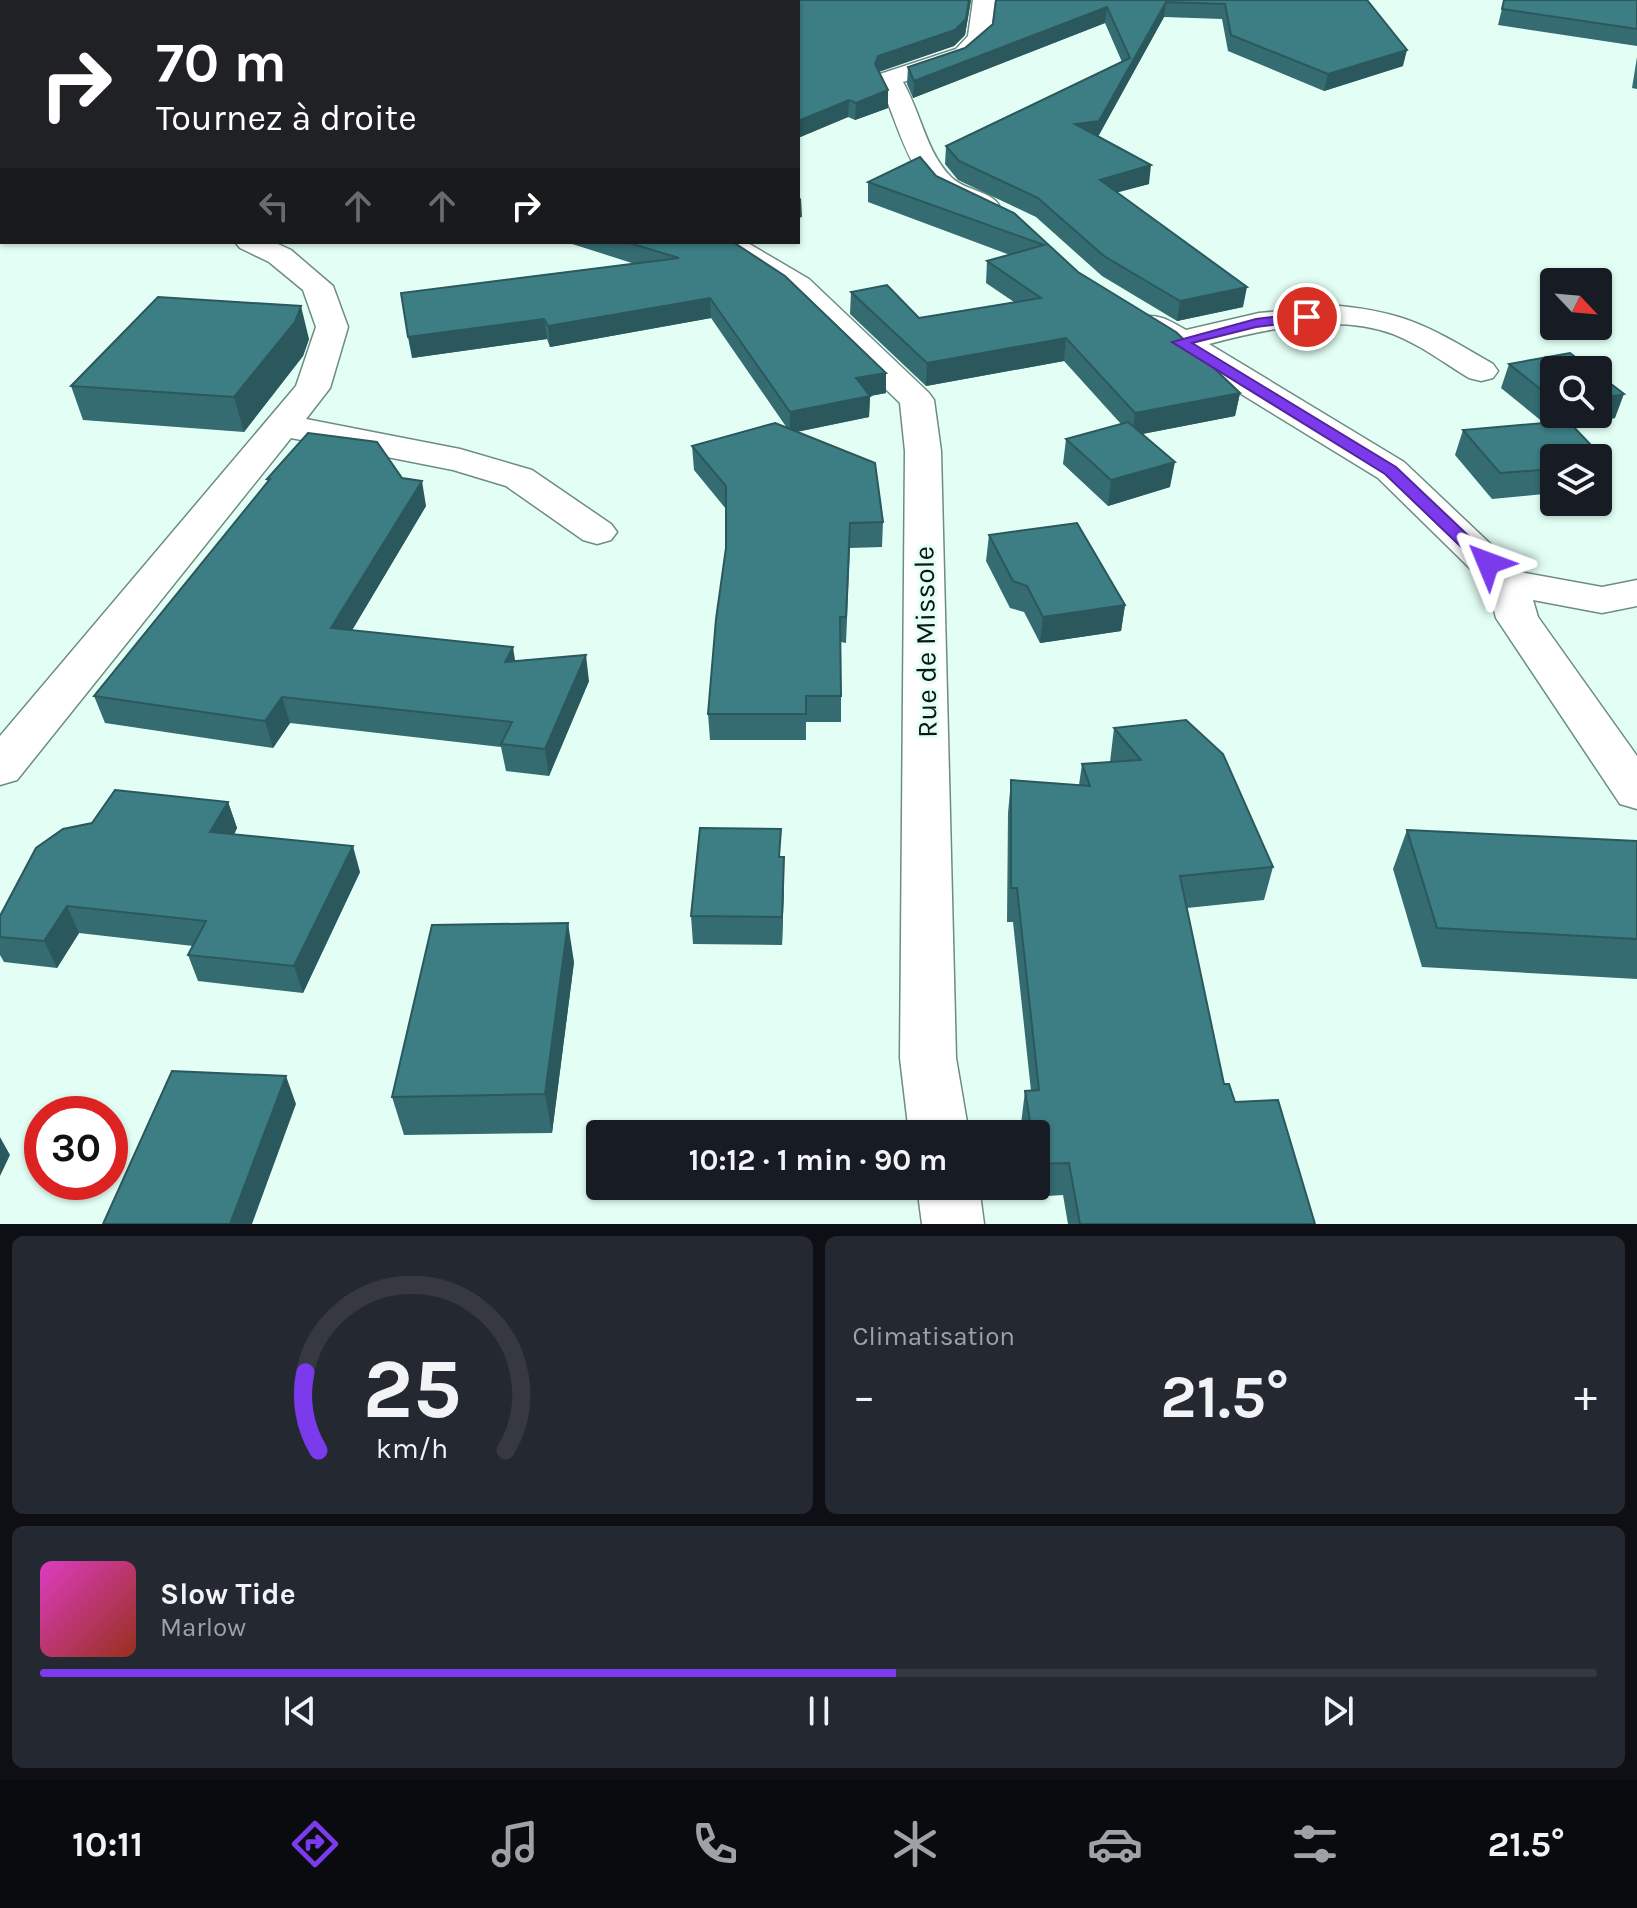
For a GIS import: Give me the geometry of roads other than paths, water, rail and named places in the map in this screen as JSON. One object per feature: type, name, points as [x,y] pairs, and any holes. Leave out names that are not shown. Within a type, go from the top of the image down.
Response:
[{"type":"street","points":[[984,0],[979,38],[964,54],[889,79],[898,94],[922,157],[946,188],[1011,219]]},
{"type":"street","points":[[0,768],[313,388],[332,327],[317,286],[280,256],[254,244]]},
{"type":"street","name":"Rue de Missole","points":[[728,244],[798,286],[917,400],[923,451],[928,1058],[937,1120]]},
{"type":"street","points":[[1128,310],[1391,470],[1507,582],[1517,618],[1637,792]]},
{"type":"street","points":[[1180,342],[1286,317],[1350,316],[1396,325],[1481,371]]},
{"type":"street","points":[[282,425],[460,460],[519,478],[597,532]]},
{"type":"street","points":[[1507,582],[1602,600],[1637,593]]},
{"type":"street","points":[[950,1200],[953,1224]]}]
